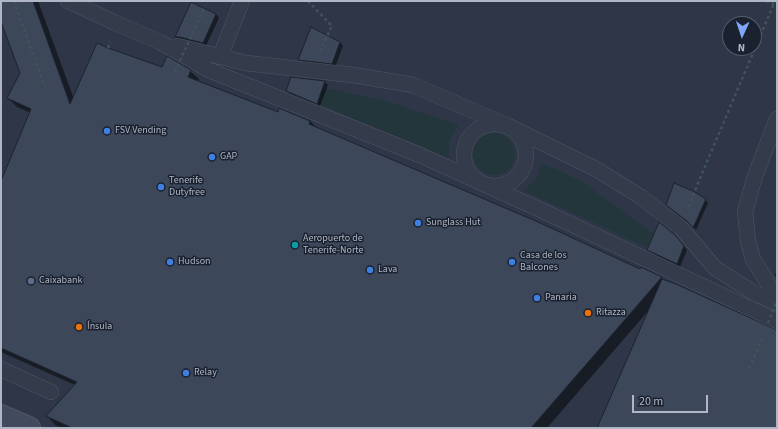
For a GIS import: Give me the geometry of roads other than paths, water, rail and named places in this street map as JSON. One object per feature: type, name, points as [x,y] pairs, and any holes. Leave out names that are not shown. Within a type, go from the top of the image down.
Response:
[{"type":"main road","points":[[1,416],[29,428]]},
{"type":"lane","points":[[68,1],[160,42],[209,70],[420,155],[484,184],[773,322]]},
{"type":"lane","points":[[220,57],[242,1]]},
{"type":"lane","points":[[160,42],[246,63],[353,75],[413,85],[506,126],[596,169],[641,197],[681,228],[714,268],[754,293],[777,300]]},
{"type":"lane","points":[[777,119],[755,176],[745,212],[748,241],[752,259],[777,300]]},
{"type":"lane","points":[[496,123],[506,126],[515,131],[522,140],[526,150],[526,161],[522,171],[515,179],[505,184],[494,186],[484,184],[475,179],[468,172],[464,163],[463,154],[465,144],[470,135],[477,128],[486,124],[496,123]]},
{"type":"lane","points":[[1,369],[51,392]]},
{"type":"place","name":"FSV Vending","points":[[107,131]]},
{"type":"place","name":"GAP","points":[[212,157]]},
{"type":"place","name":"Tenerife Dutyfree","points":[[161,187]]},
{"type":"place","name":"Sunglass Hut","points":[[418,223]]},
{"type":"place","name":"Aeropuerto de Tenerife-Norte","points":[[295,245]]},
{"type":"place","name":"Hudson","points":[[170,262]]},
{"type":"place","name":"Casa de los Balcones","points":[[512,262]]},
{"type":"place","name":"Lava","points":[[370,270]]},
{"type":"place","name":"Caixabank","points":[[31,281]]},
{"type":"place","name":"Panaria","points":[[537,298]]},
{"type":"place","name":"Ritazza","points":[[588,313]]},
{"type":"place","name":"Ínsula","points":[[79,327]]},
{"type":"place","name":"Relay","points":[[186,373]]}]
